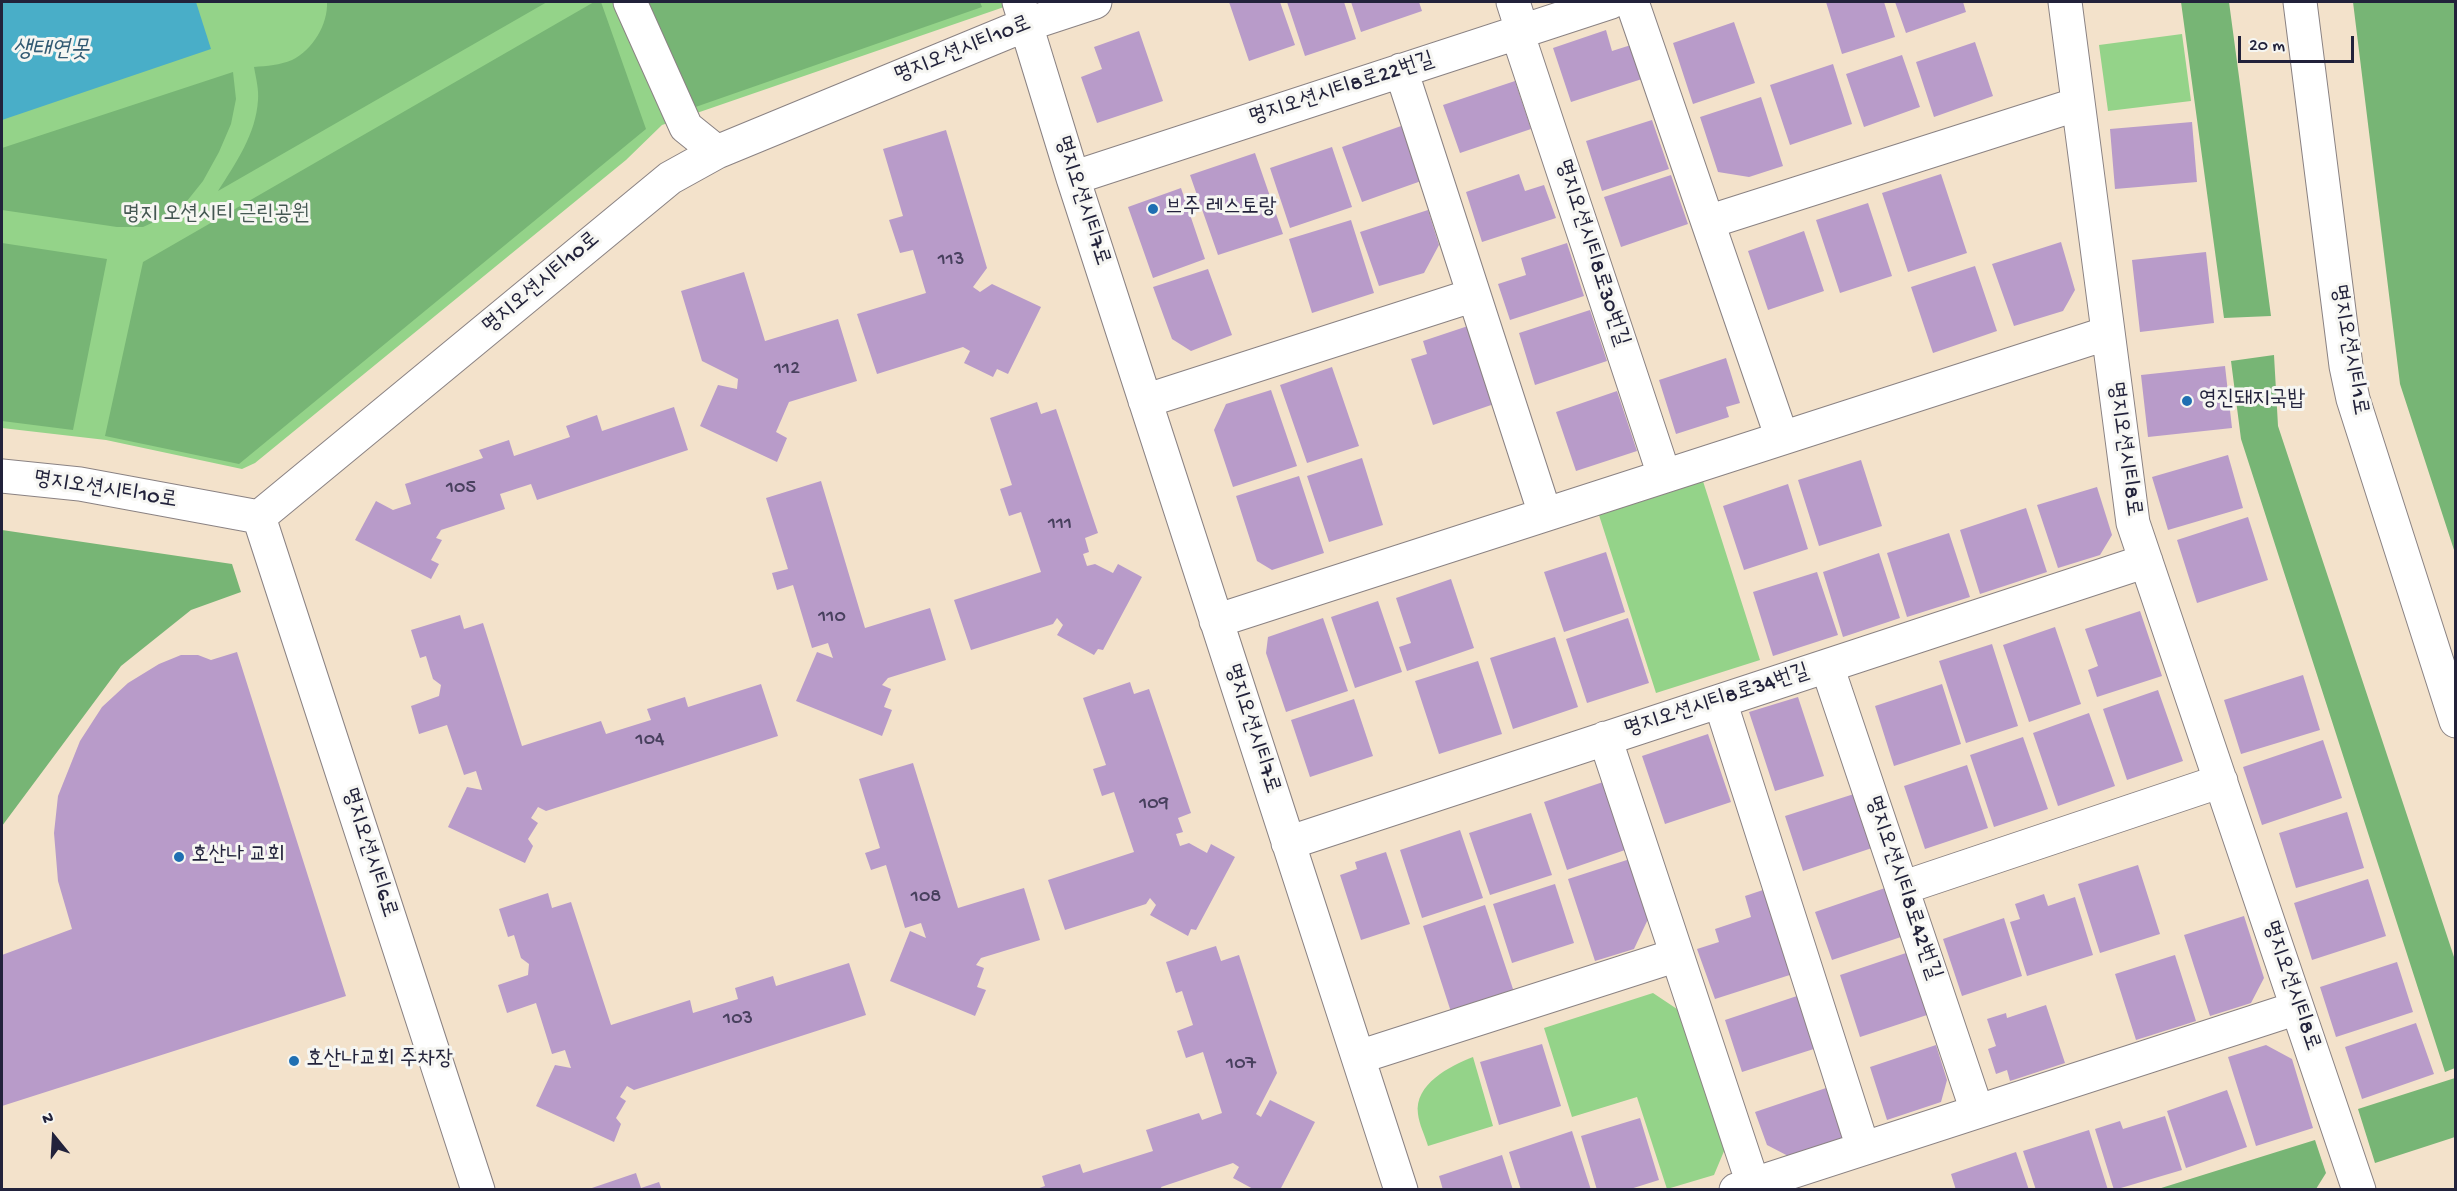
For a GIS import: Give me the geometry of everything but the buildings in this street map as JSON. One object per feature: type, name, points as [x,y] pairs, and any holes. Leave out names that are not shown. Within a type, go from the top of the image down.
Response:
[{"type":"street","points":[[630,2],[686,128],[717,152]]},
{"type":"street","name":"명지오션시티10로","points":[[2,476],[80,484],[259,517],[670,178],[717,152],[1022,13],[1095,2]]},
{"type":"street","name":"명지오션시티8로22번길","points":[[1073,178],[1401,70],[1517,21],[1611,2]]},
{"type":"street","points":[[1632,2],[1782,438]]},
{"type":"street","name":"명지오션시티8로","points":[[2065,2],[2133,523],[2359,1190]]},
{"type":"street","name":"명지오션시티1로","points":[[2300,2],[2346,366],[2353,399],[2456,721]]},
{"type":"street","name":"명지오션시티7로","points":[[1022,13],[1073,178],[1401,1190]]},
{"type":"street","name":"명지오션시티8로30번길","points":[[1517,21],[1664,475]]},
{"type":"street","points":[[1401,70],[1545,514]]},
{"type":"street","points":[[1708,222],[2078,104]]},
{"type":"street","points":[[1145,400],[1474,295]]},
{"type":"street","points":[[1216,621],[2108,333]]},
{"type":"street","name":"명지오션시티6로","points":[[259,517],[478,1190]]},
{"type":"street","name":"명지오션시티8로34번길","points":[[1288,843],[2146,561]]},
{"type":"street","name":"명지오션시티8로42번길","points":[[1827,666],[1977,1111]]},
{"type":"street","points":[[1720,701],[1863,1148]]},
{"type":"street","points":[[1605,738],[1677,955],[1744,1187],[2297,1008]]},
{"type":"street","points":[[1902,888],[2221,782]]},
{"type":"street","points":[[1359,1057],[1677,955]]},
{"type":"green space","name":"명지 오션시티 근린공원","points":[[2,2],[1003,2],[1004,7],[662,125],[626,160],[255,463],[242,469],[106,440],[2,428]]},
{"type":"green space","points":[[327,2],[547,2],[218,191],[244,148],[253,125],[258,96],[254,67],[287,62],[300,56],[318,36],[325,19]]},
{"type":"green space","points":[[594,2],[601,2],[646,129],[239,464],[105,436],[143,262]]},
{"type":"green space","points":[[648,2],[980,2],[982,7],[684,111]]},
{"type":"green space","points":[[2181,2],[2229,2],[2271,316],[2224,318]]},
{"type":"green space","points":[[2353,2],[2455,2],[2455,553],[2400,384]]},
{"type":"green space","points":[[2182,34],[2191,101],[2108,111],[2099,45]]},
{"type":"green space","points":[[233,72],[236,99],[231,124],[219,152],[203,181],[187,201],[165,217],[143,227],[117,227],[2,210],[2,148]]},
{"type":"green space","points":[[2,243],[107,259],[73,430],[2,421]]},
{"type":"green space","points":[[2274,355],[2278,426],[2455,960],[2455,1068],[2445,1072],[2241,439],[2231,361]]},
{"type":"green space","points":[[1702,478],[1760,660],[1656,693],[1598,512]]},
{"type":"green space","points":[[2,530],[232,564],[241,592],[191,610],[121,666],[2,826]]},
{"type":"green space","points":[[1653,993],[1683,1013],[1727,1144],[1714,1175],[1667,1189],[1637,1097],[1572,1117],[1544,1028]]},
{"type":"green space","points":[[1473,1057],[1493,1126],[1428,1146],[1418,1114],[1418,1103],[1422,1094],[1428,1085],[1444,1071]]},
{"type":"green space","points":[[2455,1078],[2455,1137],[2375,1163],[2358,1109]]},
{"type":"green space","points":[[2315,1140],[2326,1173],[2316,1189],[2158,1189]]},
{"type":"water","name":"생태연못","points":[[2,2],[196,2],[211,49],[2,120]]},
{"type":"place","name":"브주 레스토랑","points":[[1153,209]]},
{"type":"place","name":"영진돼지국밥","points":[[2187,401]]},
{"type":"place","name":"호산나 교회","points":[[179,857]]},
{"type":"place","name":"호산나교회 주차장","points":[[294,1061]]}]
